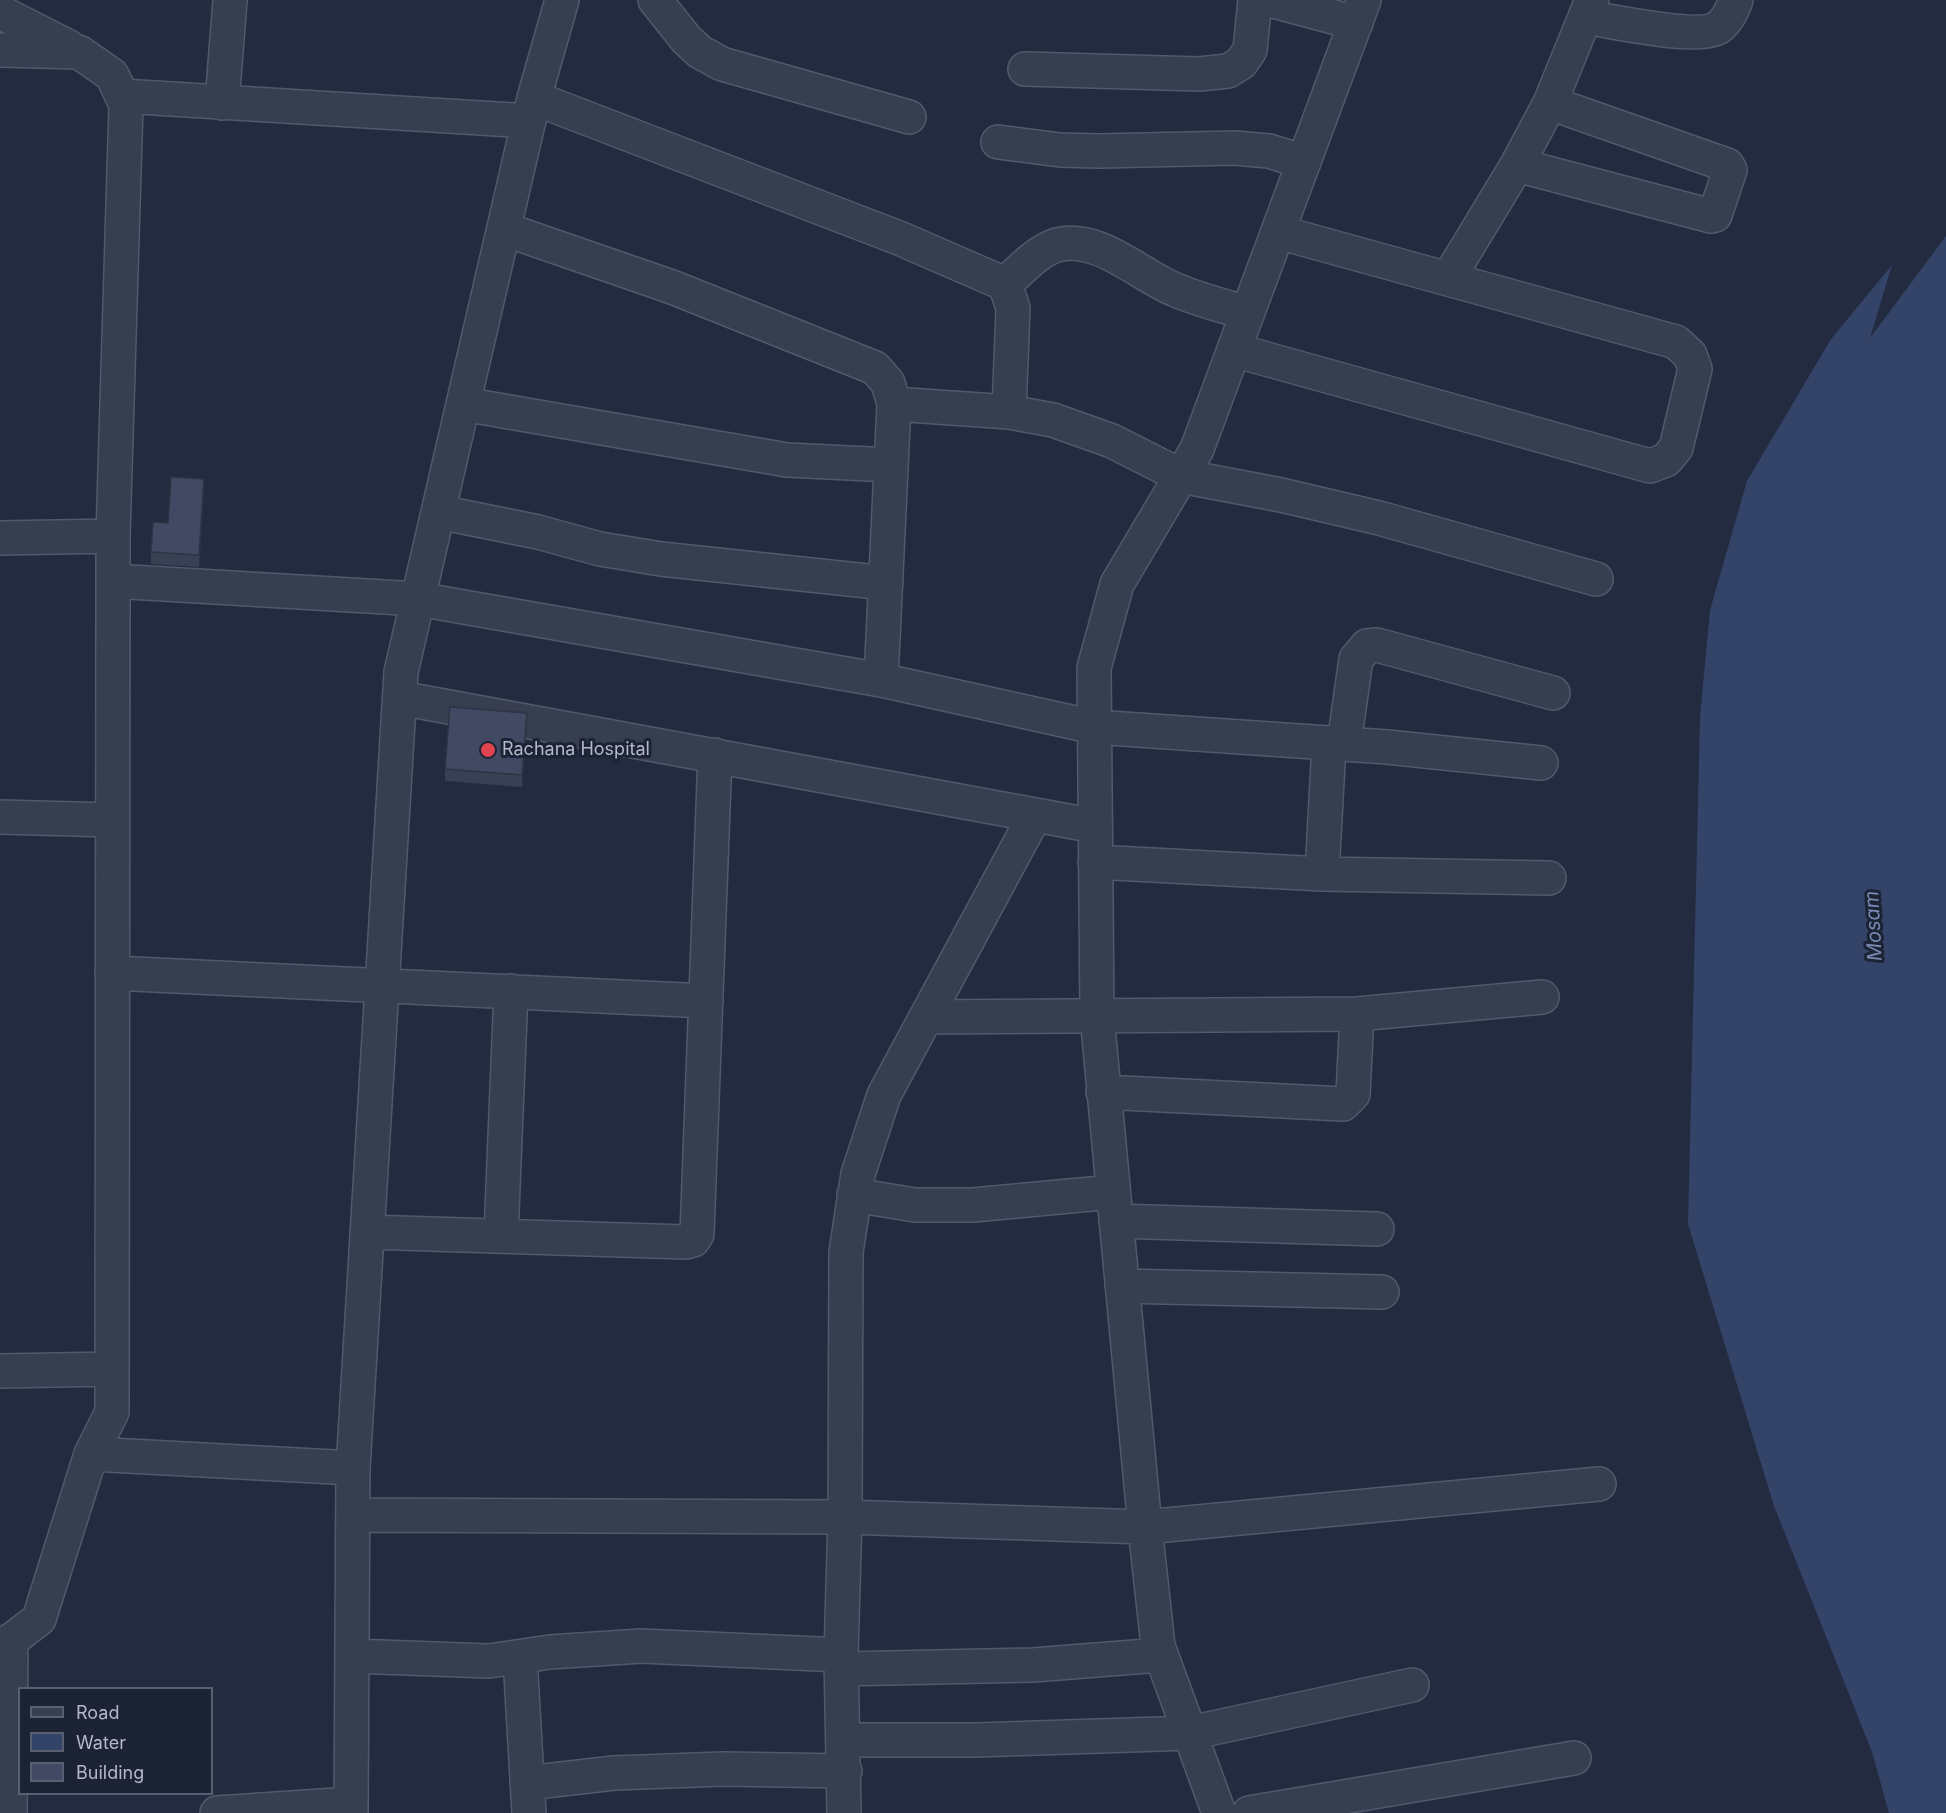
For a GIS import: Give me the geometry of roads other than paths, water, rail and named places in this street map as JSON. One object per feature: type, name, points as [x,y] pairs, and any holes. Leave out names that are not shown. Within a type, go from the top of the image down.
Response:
[{"type":"street","points":[[222,102],[230,0]]},
{"type":"street","points":[[217,1813],[351,1809],[353,1468],[401,672],[532,109],[561,0]]},
{"type":"street","points":[[655,0],[686,39],[700,52],[722,64],[909,117]]},
{"type":"street","points":[[1025,69],[1199,74],[1228,71],[1241,63],[1250,50],[1255,0]]},
{"type":"street","points":[[1219,1813],[1160,1655],[1144,1527],[1097,1016],[1094,668],[1118,584],[1197,449],[1360,11],[1270,0]]},
{"type":"street","points":[[1448,279],[1517,165],[1550,104],[1588,8],[1691,33],[1717,28],[1730,16],[1736,0]]},
{"type":"street","points":[[0,12],[79,52],[112,75],[126,105],[112,536],[112,1412],[91,1454],[39,1619],[6,1644],[10,1813]]},
{"type":"street","points":[[0,50],[79,52]]},
{"type":"street","points":[[122,96],[222,102],[532,109],[888,234],[1005,284],[1014,308],[1009,412]]},
{"type":"street","points":[[1517,165],[1715,215],[1730,170],[1727,165],[1550,104]]},
{"type":"street","points":[[998,142],[1060,150],[1099,151],[1234,148],[1269,151],[1304,162]]},
{"type":"street","points":[[504,229],[672,287],[875,368],[888,383],[894,404],[881,680]]},
{"type":"street","points":[[1234,350],[1650,466],[1666,460],[1676,448],[1695,369],[1690,355],[1676,342],[1278,232]]},
{"type":"street","points":[[1005,284],[1039,254],[1056,245],[1073,244],[1093,247],[1177,291],[1247,313]]},
{"type":"street","points":[[463,404],[787,460],[891,465]]},
{"type":"street","points":[[894,404],[1009,412],[1053,420],[1112,441],[1181,476],[1281,495],[1379,518],[1596,579]]},
{"type":"street","points":[[439,512],[538,532],[600,549],[661,559],[886,583]]},
{"type":"street","points":[[0,538],[112,536]]},
{"type":"street","points":[[113,581],[418,599],[881,680],[1094,727],[1336,744],[1541,763]]},
{"type":"street","points":[[1322,874],[1336,744],[1356,659],[1368,646],[1377,645],[1552,693]]},
{"type":"street","points":[[400,698],[1095,826]]},
{"type":"street","points":[[367,1232],[686,1242],[693,1240],[697,1234],[716,755]]},
{"type":"street","points":[[844,1813],[841,1662],[845,1517],[846,1251],[858,1174],[884,1095],[1035,815]]},
{"type":"street","points":[[0,817],[112,820]]},
{"type":"street","points":[[1095,862],[1322,874],[1549,878]]},
{"type":"street","points":[[112,973],[706,1001]]},
{"type":"street","points":[[501,1236],[511,991]]},
{"type":"street","points":[[926,1017],[1357,1014],[1542,997]]},
{"type":"street","points":[[1103,1092],[1343,1104],[1350,1100],[1353,1094],[1357,1014]]},
{"type":"street","points":[[854,1195],[915,1204],[1115,1206],[1377,1229]]},
{"type":"street","points":[[1122,1286],[1382,1292]]},
{"type":"street","points":[[0,1371],[111,1370]]},
{"type":"street","points":[[91,1454],[353,1468]]},
{"type":"street","points":[[353,1515],[845,1517],[1144,1527],[1599,1484]]},
{"type":"street","points":[[352,1656],[489,1661],[550,1652],[640,1646],[841,1662],[1033,1665],[1160,1655]]},
{"type":"street","points":[[520,1658],[528,1798],[614,1773],[723,1769],[976,1740],[1190,1733],[1412,1685]]},
{"type":"street","points":[[1249,1813],[1574,1758]]},
{"type":"water","name":"Mosam","points":[[1946,236],[1946,1813],[1889,1813],[1872,1752],[1774,1506],[1688,1224],[1700,717],[1710,610],[1747,481],[1831,339],[1892,265],[1870,338]]},
{"type":"place","name":"Rachana Hospital","points":[[488,750]]}]
